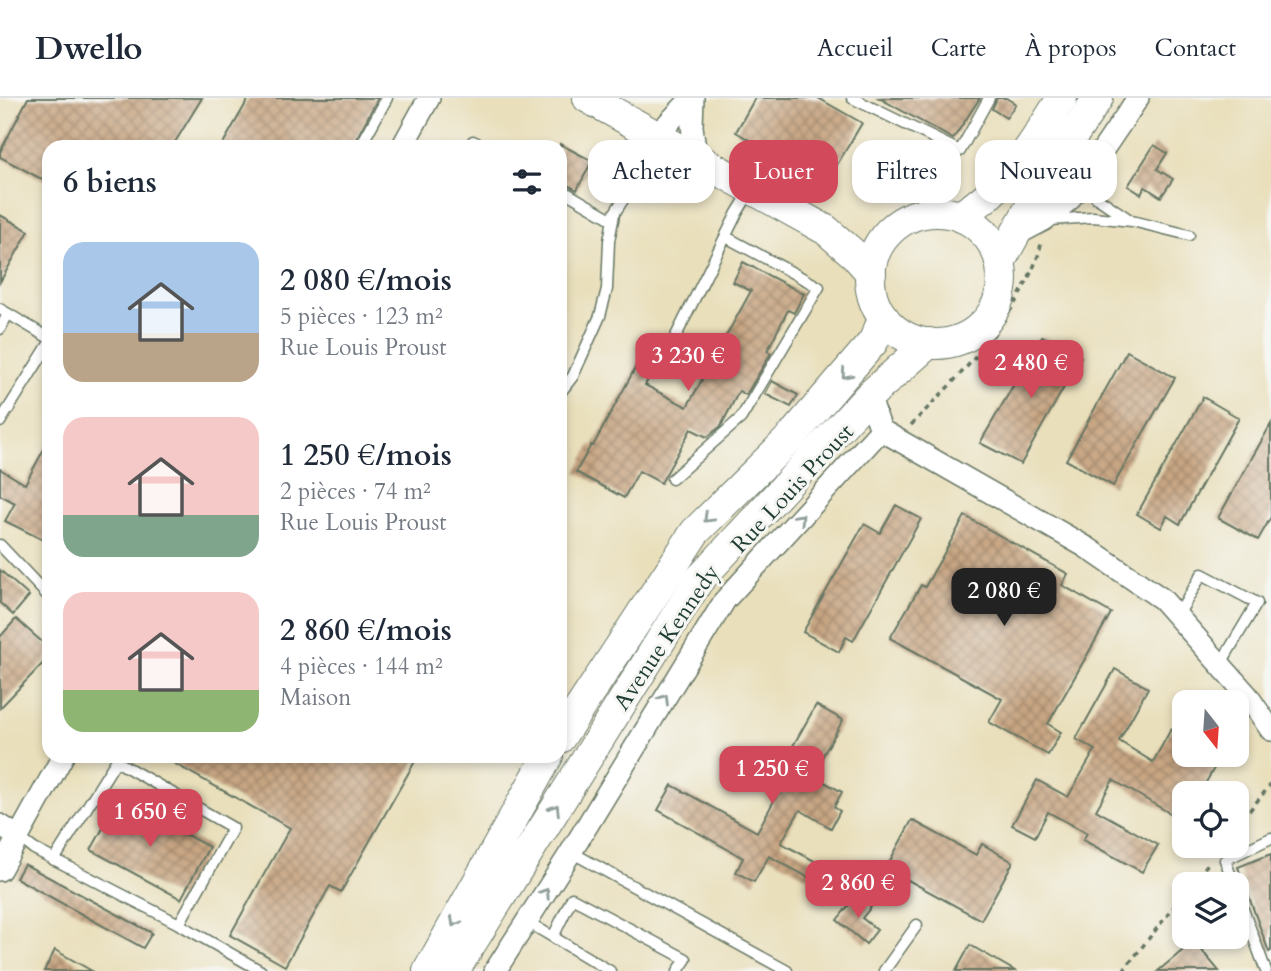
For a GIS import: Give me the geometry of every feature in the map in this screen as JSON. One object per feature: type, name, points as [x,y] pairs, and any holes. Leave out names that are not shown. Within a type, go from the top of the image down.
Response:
[{"type":"main road","points":[[588,98],[666,140]]},
{"type":"main road","points":[[960,216],[989,196],[1019,166],[1062,98]]},
{"type":"main road","points":[[1000,262],[1052,167],[1098,98]]},
{"type":"main road","points":[[775,203],[826,230],[871,272]]},
{"type":"main road","points":[[942,212],[960,216],[979,227],[992,242],[1000,262],[1002,283],[997,303],[986,321],[970,334],[950,342],[929,343],[912,339],[897,331],[884,318],[873,296],[873,258],[889,232],[904,220],[922,213],[942,212]]},
{"type":"main road","points":[[826,230],[889,232]]},
{"type":"main road","name":"Avenue Kennedy","points":[[567,727],[695,532],[792,436],[873,342],[884,318]]},
{"type":"main road","name":"Avenue Kennedy","points":[[454,971],[698,581],[869,396],[929,343]]},
{"type":"main road","points":[[428,971],[544,763]]},
{"type":"street","points":[[406,140],[429,98]]},
{"type":"street","points":[[657,135],[693,98]]},
{"type":"street","points":[[693,98],[694,140]]},
{"type":"street","points":[[1109,140],[1138,98]]},
{"type":"street","points":[[1016,235],[1044,220],[1065,203]]},
{"type":"street","name":"Rue Louis Proust","points":[[495,971],[725,600],[889,434],[869,396]]},
{"type":"street","points":[[889,434],[1086,547],[1162,599],[1247,695],[1271,730]]},
{"type":"street","points":[[0,870],[59,763]]},
{"type":"street","points":[[0,825],[18,838]]},
{"type":"lane","points":[[364,140],[387,98]]},
{"type":"lane","points":[[852,98],[960,151],[989,98]]},
{"type":"lane","points":[[567,384],[600,316],[607,289],[609,241],[614,214],[647,162],[657,135]]},
{"type":"lane","points":[[567,193],[613,220]]},
{"type":"lane","points":[[670,348],[744,203]]},
{"type":"lane","points":[[1105,203],[1132,221]]},
{"type":"lane","points":[[1044,220],[1093,217],[1132,221],[1189,234]]},
{"type":"lane","points":[[672,479],[741,418],[819,287],[726,237]]},
{"type":"lane","points":[[0,329],[4,312],[42,334]]},
{"type":"lane","points":[[0,422],[42,355]]},
{"type":"lane","points":[[0,545],[42,590]]},
{"type":"lane","points":[[1177,617],[1202,574],[1257,603],[1220,665]]},
{"type":"lane","points":[[54,860],[114,763]]},
{"type":"lane","points":[[125,763],[233,828],[179,924]]},
{"type":"lane","points":[[18,838],[261,971]]},
{"type":"lane","points":[[1230,872],[1225,860],[1271,838]]},
{"type":"lane","points":[[571,852],[787,971]]},
{"type":"lane","points":[[553,937],[572,898],[686,959],[678,971]]},
{"type":"lane","points":[[526,921],[610,971]]},
{"type":"lane","points":[[884,971],[917,925]]},
{"type":"lane","points":[[1249,925],[1266,971]]},
{"type":"path","points":[[889,434],[976,358],[1015,305],[1039,256],[1044,220]]},
{"type":"path","points":[[1249,811],[1271,784]]},
{"type":"path","points":[[1201,872],[1212,858]]},
{"type":"path","points":[[1124,971],[1172,910]]},
{"type":"building","points":[[28,98],[202,98],[176,140],[42,140],[42,179],[0,157],[0,152]]},
{"type":"building","points":[[249,98],[378,98],[356,140],[225,140]]},
{"type":"building","points":[[755,98],[818,98],[862,123],[838,163],[838,140],[749,140],[736,132]]},
{"type":"building","points":[[879,98],[980,98],[953,139]]},
{"type":"building","points":[[997,98],[1006,98],[1016,104],[1006,118],[992,109]]},
{"type":"building","points":[[1154,145],[1167,153],[1157,169],[1173,179],[1161,197],[1145,187],[1141,194],[1128,186]]},
{"type":"building","points":[[567,148],[588,159],[588,169],[577,190],[567,185]]},
{"type":"building","points":[[0,215],[29,231],[0,282]]},
{"type":"building","points":[[743,262],[804,294],[794,313],[788,310],[767,351],[771,353],[746,395],[739,391],[721,426],[707,437],[691,429],[661,483],[639,471],[624,498],[576,472],[646,348],[661,356],[645,385],[687,407],[751,291],[733,282]]},
{"type":"building","points":[[1042,336],[1081,357],[1021,464],[980,443]]},
{"type":"building","points":[[1127,351],[1175,378],[1113,486],[1066,460]]},
{"type":"building","points":[[772,381],[798,395],[791,407],[765,394]]},
{"type":"building","points":[[1203,397],[1239,418],[1180,524],[1167,516],[1161,528],[1137,514]]},
{"type":"building","points":[[1271,424],[1271,517],[1258,540],[1218,518]]},
{"type":"building","points":[[42,453],[42,540],[5,521],[15,503],[0,495],[0,469],[25,484]]},
{"type":"building","points":[[896,505],[921,519],[853,641],[846,637],[839,652],[803,632],[864,524],[880,533]]},
{"type":"building","points":[[965,516],[1068,574],[1062,585],[1111,613],[1048,724],[1061,732],[1048,755],[989,722],[1002,699],[890,638],[921,585],[925,587]]},
{"type":"building","points":[[0,570],[29,596],[13,615],[0,603]]},
{"type":"building","points":[[16,619],[42,642],[42,664],[0,708],[0,637]]},
{"type":"building","points":[[1115,669],[1148,688],[1119,741],[1153,762],[1171,729],[1172,767],[1215,767],[1207,781],[1172,781],[1172,814],[1113,780],[1096,810],[1158,845],[1142,872],[1083,840],[1087,833],[1048,812],[1035,837],[1012,825],[1037,780],[1068,797],[1095,750],[1076,739]]},
{"type":"building","points":[[816,705],[843,720],[812,775],[842,792],[834,807],[840,811],[831,828],[800,810],[781,843],[822,865],[813,880],[769,856],[754,882],[736,872],[743,858],[658,810],[672,785],[757,832],[776,797],[767,792]]},
{"type":"building","points":[[174,763],[414,763],[341,892],[330,886],[285,966],[230,935],[290,828]]},
{"type":"building","points":[[119,799],[209,847],[181,899],[91,850]]},
{"type":"building","points":[[912,820],[976,855],[982,844],[1013,862],[981,920],[886,868]]},
{"type":"building","points":[[1271,854],[1269,952],[1249,897],[1249,872],[1240,872],[1238,867]]},
{"type":"building","points":[[24,864],[152,933],[143,948],[16,878]]},
{"type":"building","points":[[857,895],[871,907],[862,918],[877,930],[866,944],[837,920]]},
{"type":"building","points":[[970,945],[1015,971],[956,971]]},
{"type":"building","points":[[1184,949],[1201,949],[1219,971],[1158,971]]},
{"type":"building","points":[[55,950],[92,971],[44,971]]}]
